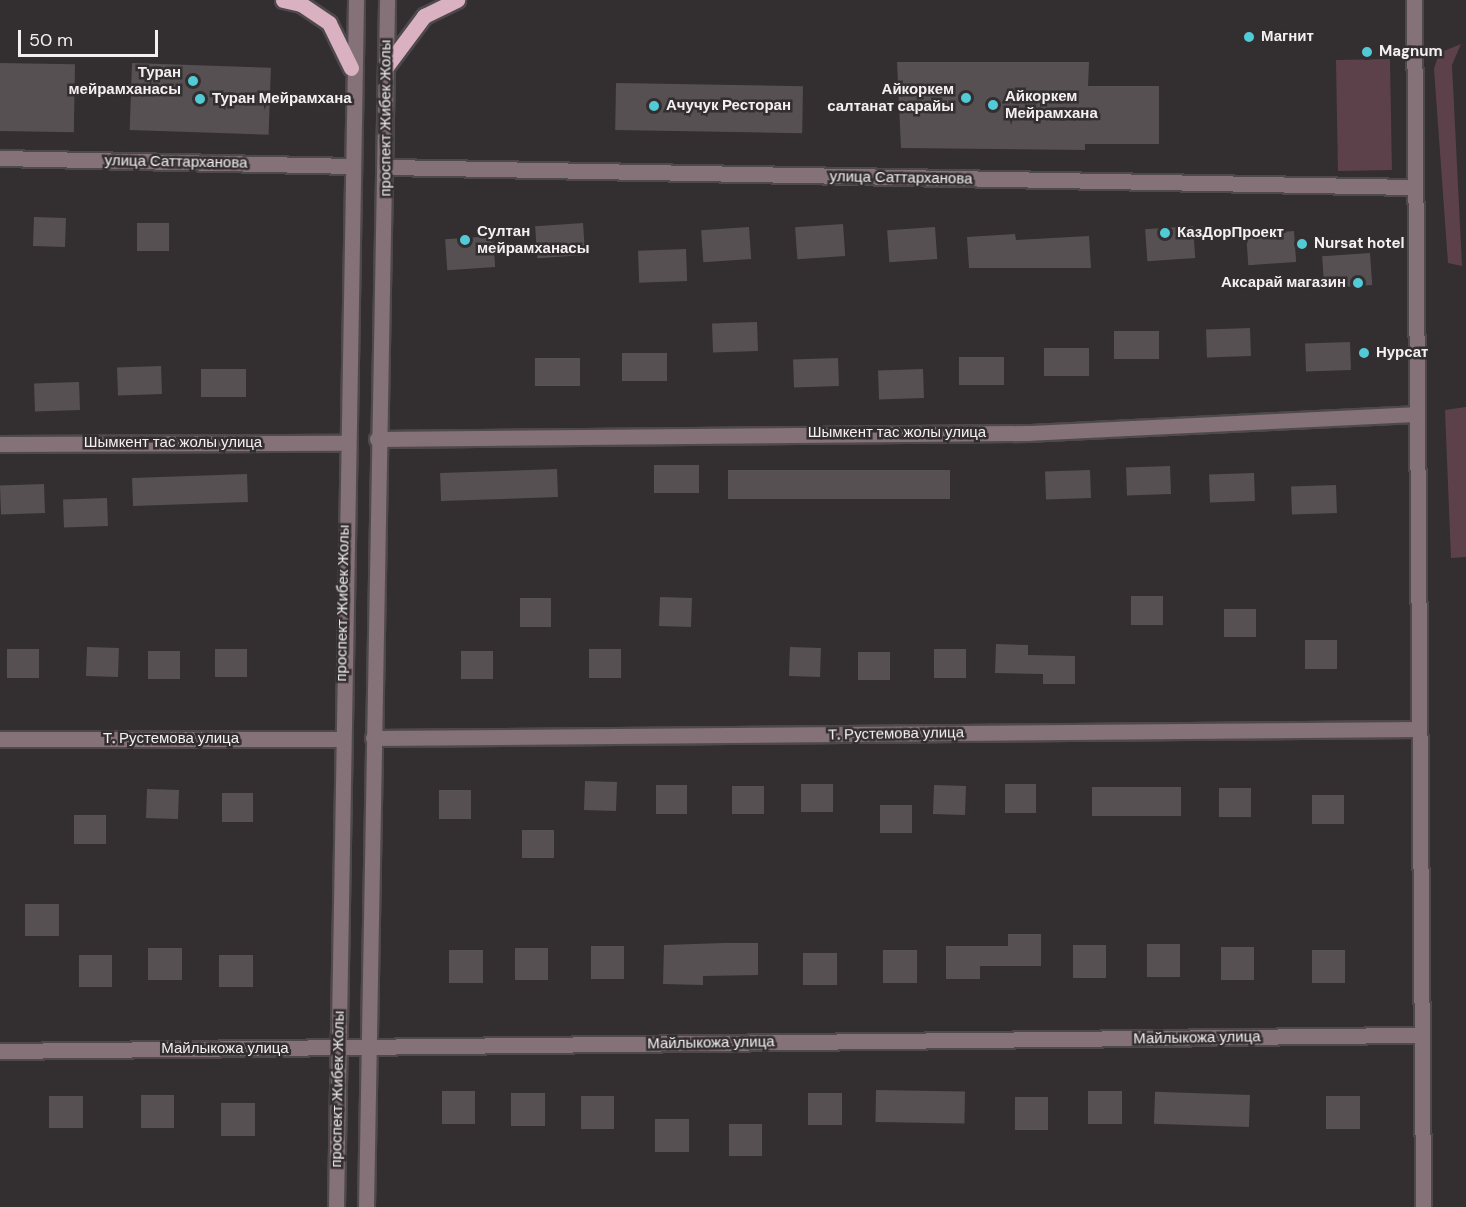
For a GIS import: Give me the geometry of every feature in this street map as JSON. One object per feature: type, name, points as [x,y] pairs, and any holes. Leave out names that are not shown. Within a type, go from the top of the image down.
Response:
[{"type":"main road","points":[[283,0],[329,23],[351,68]]},
{"type":"main road","points":[[386,67],[424,16],[457,0]]},
{"type":"street","name":"проспект Жибек Жолы","points":[[336,1207],[340,1048],[341,740],[352,166],[351,68],[356,0]]},
{"type":"street","name":"проспект Жибек Жолы","points":[[366,1207],[377,440],[388,167],[387,0]]},
{"type":"street","points":[[1414,0],[1423,1207]]},
{"type":"street","name":"улица Саттарханова","points":[[0,158],[352,166]]},
{"type":"street","name":"улица Саттарханова","points":[[388,167],[1415,187]]},
{"type":"street","name":"Шымкент тас жолы улица","points":[[377,440],[1028,433],[1417,414]]},
{"type":"street","name":"Шымкент тас жолы улица","points":[[0,444],[347,443]]},
{"type":"street","name":"Т. Рустемова улица","points":[[373,738],[1419,729]]},
{"type":"street","name":"Т. Рустемова улица","points":[[0,739],[341,740]]},
{"type":"street","name":"Майлыкожа улица","points":[[0,1051],[1421,1035]]},
{"type":"shaded area","points":[[1461,44],[1452,65],[1462,266],[1448,263],[1434,69],[1439,53]]},
{"type":"shaded area","points":[[1390,59],[1392,170],[1338,171],[1336,60]]},
{"type":"shaded area","points":[[1466,407],[1466,557],[1451,558],[1445,410]]},
{"type":"building","name":"Айкоркем Мейрамхана","points":[[897,62],[1089,62],[1088,86],[1159,86],[1159,144],[1085,144],[1085,150],[901,148]]},
{"type":"building","points":[[0,63],[75,64],[74,132],[0,131]]},
{"type":"building","name":"Туран Мейрамхана","points":[[132,63],[271,68],[269,135],[130,130]]},
{"type":"building","points":[[616,83],[803,86],[802,133],[615,130]]},
{"type":"building","points":[[34,217],[66,218],[65,247],[33,246]]},
{"type":"building","points":[[137,223],[169,223],[169,251],[137,251]]},
{"type":"building","points":[[583,223],[585,255],[537,258],[535,226]]},
{"type":"building","points":[[843,224],[845,256],[797,259],[795,227]]},
{"type":"building","points":[[1193,226],[1195,258],[1147,261],[1145,229]]},
{"type":"building","points":[[749,227],[751,259],[703,262],[701,230]]},
{"type":"building","points":[[935,227],[937,259],[889,262],[887,230]]},
{"type":"building","points":[[1294,231],[1296,262],[1248,265],[1246,234]]},
{"type":"building","points":[[1015,234],[1016,240],[1089,236],[1091,268],[969,268],[967,237]]},
{"type":"building","points":[[493,236],[495,267],[447,270],[445,239]]},
{"type":"building","points":[[686,249],[687,281],[639,283],[638,251]]},
{"type":"building","points":[[1370,253],[1372,285],[1324,288],[1322,256]]},
{"type":"building","points":[[757,322],[758,351],[713,353],[712,324]]},
{"type":"building","points":[[1250,328],[1251,356],[1207,358],[1206,330]]},
{"type":"building","points":[[1114,331],[1159,331],[1159,359],[1114,359]]},
{"type":"building","points":[[1350,342],[1351,370],[1306,372],[1305,344]]},
{"type":"building","points":[[1044,348],[1089,348],[1089,376],[1044,376]]},
{"type":"building","points":[[622,353],[667,353],[667,381],[622,381]]},
{"type":"building","points":[[959,357],[1004,357],[1004,385],[959,385]]},
{"type":"building","points":[[535,358],[580,358],[580,386],[535,386]]},
{"type":"building","points":[[838,358],[839,386],[794,388],[793,360]]},
{"type":"building","points":[[161,366],[162,394],[118,396],[117,368]]},
{"type":"building","points":[[201,369],[246,369],[246,397],[201,397]]},
{"type":"building","points":[[923,369],[924,398],[879,400],[878,371]]},
{"type":"building","points":[[79,382],[80,410],[35,412],[34,384]]},
{"type":"building","points":[[654,465],[699,465],[699,493],[654,493]]},
{"type":"building","points":[[1170,466],[1171,494],[1127,496],[1126,468]]},
{"type":"building","points":[[557,469],[558,497],[441,501],[440,473]]},
{"type":"building","points":[[728,470],[950,470],[950,499],[728,499]]},
{"type":"building","points":[[1090,470],[1091,498],[1046,500],[1045,472]]},
{"type":"building","points":[[1254,473],[1255,501],[1210,503],[1209,475]]},
{"type":"building","points":[[247,474],[248,502],[133,506],[132,478]]},
{"type":"building","points":[[44,484],[45,513],[1,515],[0,486]]},
{"type":"building","points":[[1336,485],[1337,513],[1292,515],[1291,487]]},
{"type":"building","points":[[107,498],[108,526],[64,528],[63,500]]},
{"type":"building","points":[[1131,596],[1163,596],[1163,625],[1131,625]]},
{"type":"building","points":[[660,597],[692,598],[691,627],[659,626]]},
{"type":"building","points":[[520,598],[551,598],[551,627],[520,627]]},
{"type":"building","points":[[1224,609],[1256,609],[1256,637],[1224,637]]},
{"type":"building","points":[[1305,640],[1337,640],[1337,669],[1305,669]]},
{"type":"building","points":[[996,644],[1028,645],[1028,655],[1075,656],[1075,684],[1043,684],[1043,674],[995,673]]},
{"type":"building","points":[[87,647],[119,648],[118,677],[86,676]]},
{"type":"building","points":[[790,647],[821,648],[820,677],[789,676]]},
{"type":"building","points":[[7,649],[39,649],[39,678],[7,678]]},
{"type":"building","points":[[215,649],[247,649],[247,677],[215,677]]},
{"type":"building","points":[[589,649],[621,649],[621,678],[589,678]]},
{"type":"building","points":[[934,649],[966,649],[966,678],[934,678]]},
{"type":"building","points":[[148,651],[180,651],[180,679],[148,679]]},
{"type":"building","points":[[461,651],[493,651],[493,679],[461,679]]},
{"type":"building","points":[[858,652],[890,652],[890,680],[858,680]]},
{"type":"building","points":[[585,781],[617,782],[616,811],[584,810]]},
{"type":"building","points":[[801,784],[833,784],[833,812],[801,812]]},
{"type":"building","points":[[1005,784],[1036,784],[1036,813],[1005,813]]},
{"type":"building","points":[[656,785],[687,785],[687,814],[656,814]]},
{"type":"building","points":[[934,785],[966,786],[965,815],[933,814]]},
{"type":"building","points":[[732,786],[764,786],[764,814],[732,814]]},
{"type":"building","points":[[1092,787],[1181,787],[1181,816],[1092,816]]},
{"type":"building","points":[[1219,788],[1251,788],[1251,817],[1219,817]]},
{"type":"building","points":[[147,789],[179,790],[178,819],[146,818]]},
{"type":"building","points":[[439,790],[471,790],[471,819],[439,819]]},
{"type":"building","points":[[222,793],[253,793],[253,822],[222,822]]},
{"type":"building","points":[[1312,795],[1344,795],[1344,824],[1312,824]]},
{"type":"building","points":[[880,805],[912,805],[912,833],[880,833]]},
{"type":"building","points":[[74,815],[106,815],[106,844],[74,844]]},
{"type":"building","points":[[522,830],[554,830],[554,858],[522,858]]},
{"type":"building","points":[[25,904],[59,904],[59,936],[25,936]]},
{"type":"building","points":[[1008,934],[1041,934],[1041,966],[980,966],[980,979],[946,979],[946,946],[1008,946]]},
{"type":"building","points":[[758,943],[758,975],[703,976],[703,985],[663,984],[664,945]]},
{"type":"building","points":[[1147,944],[1180,944],[1180,977],[1147,977]]},
{"type":"building","points":[[1073,945],[1106,945],[1106,978],[1073,978]]},
{"type":"building","points":[[591,946],[624,946],[624,979],[591,979]]},
{"type":"building","points":[[1221,947],[1254,947],[1254,980],[1221,980]]},
{"type":"building","points":[[148,948],[182,948],[182,980],[148,980]]},
{"type":"building","points":[[515,948],[548,948],[548,980],[515,980]]},
{"type":"building","points":[[449,950],[483,950],[483,983],[449,983]]},
{"type":"building","points":[[883,950],[917,950],[917,983],[883,983]]},
{"type":"building","points":[[1312,950],[1345,950],[1345,983],[1312,983]]},
{"type":"building","points":[[803,953],[837,953],[837,985],[803,985]]},
{"type":"building","points":[[79,955],[112,955],[112,987],[79,987]]},
{"type":"building","points":[[219,955],[253,955],[253,987],[219,987]]},
{"type":"building","points":[[876,1090],[965,1092],[964,1124],[875,1122]]},
{"type":"building","points":[[442,1091],[475,1091],[475,1124],[442,1124]]},
{"type":"building","points":[[1088,1091],[1122,1091],[1122,1124],[1088,1124]]},
{"type":"building","points":[[1155,1092],[1250,1095],[1249,1127],[1154,1124]]},
{"type":"building","points":[[511,1093],[545,1093],[545,1126],[511,1126]]},
{"type":"building","points":[[808,1093],[842,1093],[842,1125],[808,1125]]},
{"type":"building","points":[[141,1095],[174,1095],[174,1128],[141,1128]]},
{"type":"building","points":[[49,1096],[83,1096],[83,1128],[49,1128]]},
{"type":"building","points":[[581,1096],[614,1096],[614,1129],[581,1129]]},
{"type":"building","points":[[1326,1096],[1360,1096],[1360,1129],[1326,1129]]},
{"type":"building","points":[[1015,1097],[1048,1097],[1048,1130],[1015,1130]]},
{"type":"building","points":[[221,1103],[255,1103],[255,1136],[221,1136]]},
{"type":"building","points":[[655,1119],[689,1119],[689,1152],[655,1152]]},
{"type":"building","points":[[729,1124],[762,1124],[762,1156],[729,1156]]},
{"type":"place","name":"Магнит","points":[[1249,37]]},
{"type":"place","name":"Magnum","points":[[1367,52]]},
{"type":"place","name":"Туран мейрамханасы","points":[[193,81]]},
{"type":"place","name":"Айкоркем салтанат сарайы","points":[[966,98]]},
{"type":"place","name":"Туран Мейрамхана","points":[[200,99]]},
{"type":"place","name":"Айкоркем Мейрамхана","points":[[993,105]]},
{"type":"place","name":"Ачучук Ресторан","points":[[654,106]]},
{"type":"place","name":"КазДорПроект","points":[[1165,233]]},
{"type":"place","name":"Султан мейрамханасы","points":[[465,240]]},
{"type":"place","name":"Nursat hotel","points":[[1302,244]]},
{"type":"place","name":"Аксарай магазин","points":[[1358,283]]},
{"type":"place","name":"Нурсат","points":[[1364,353]]}]
